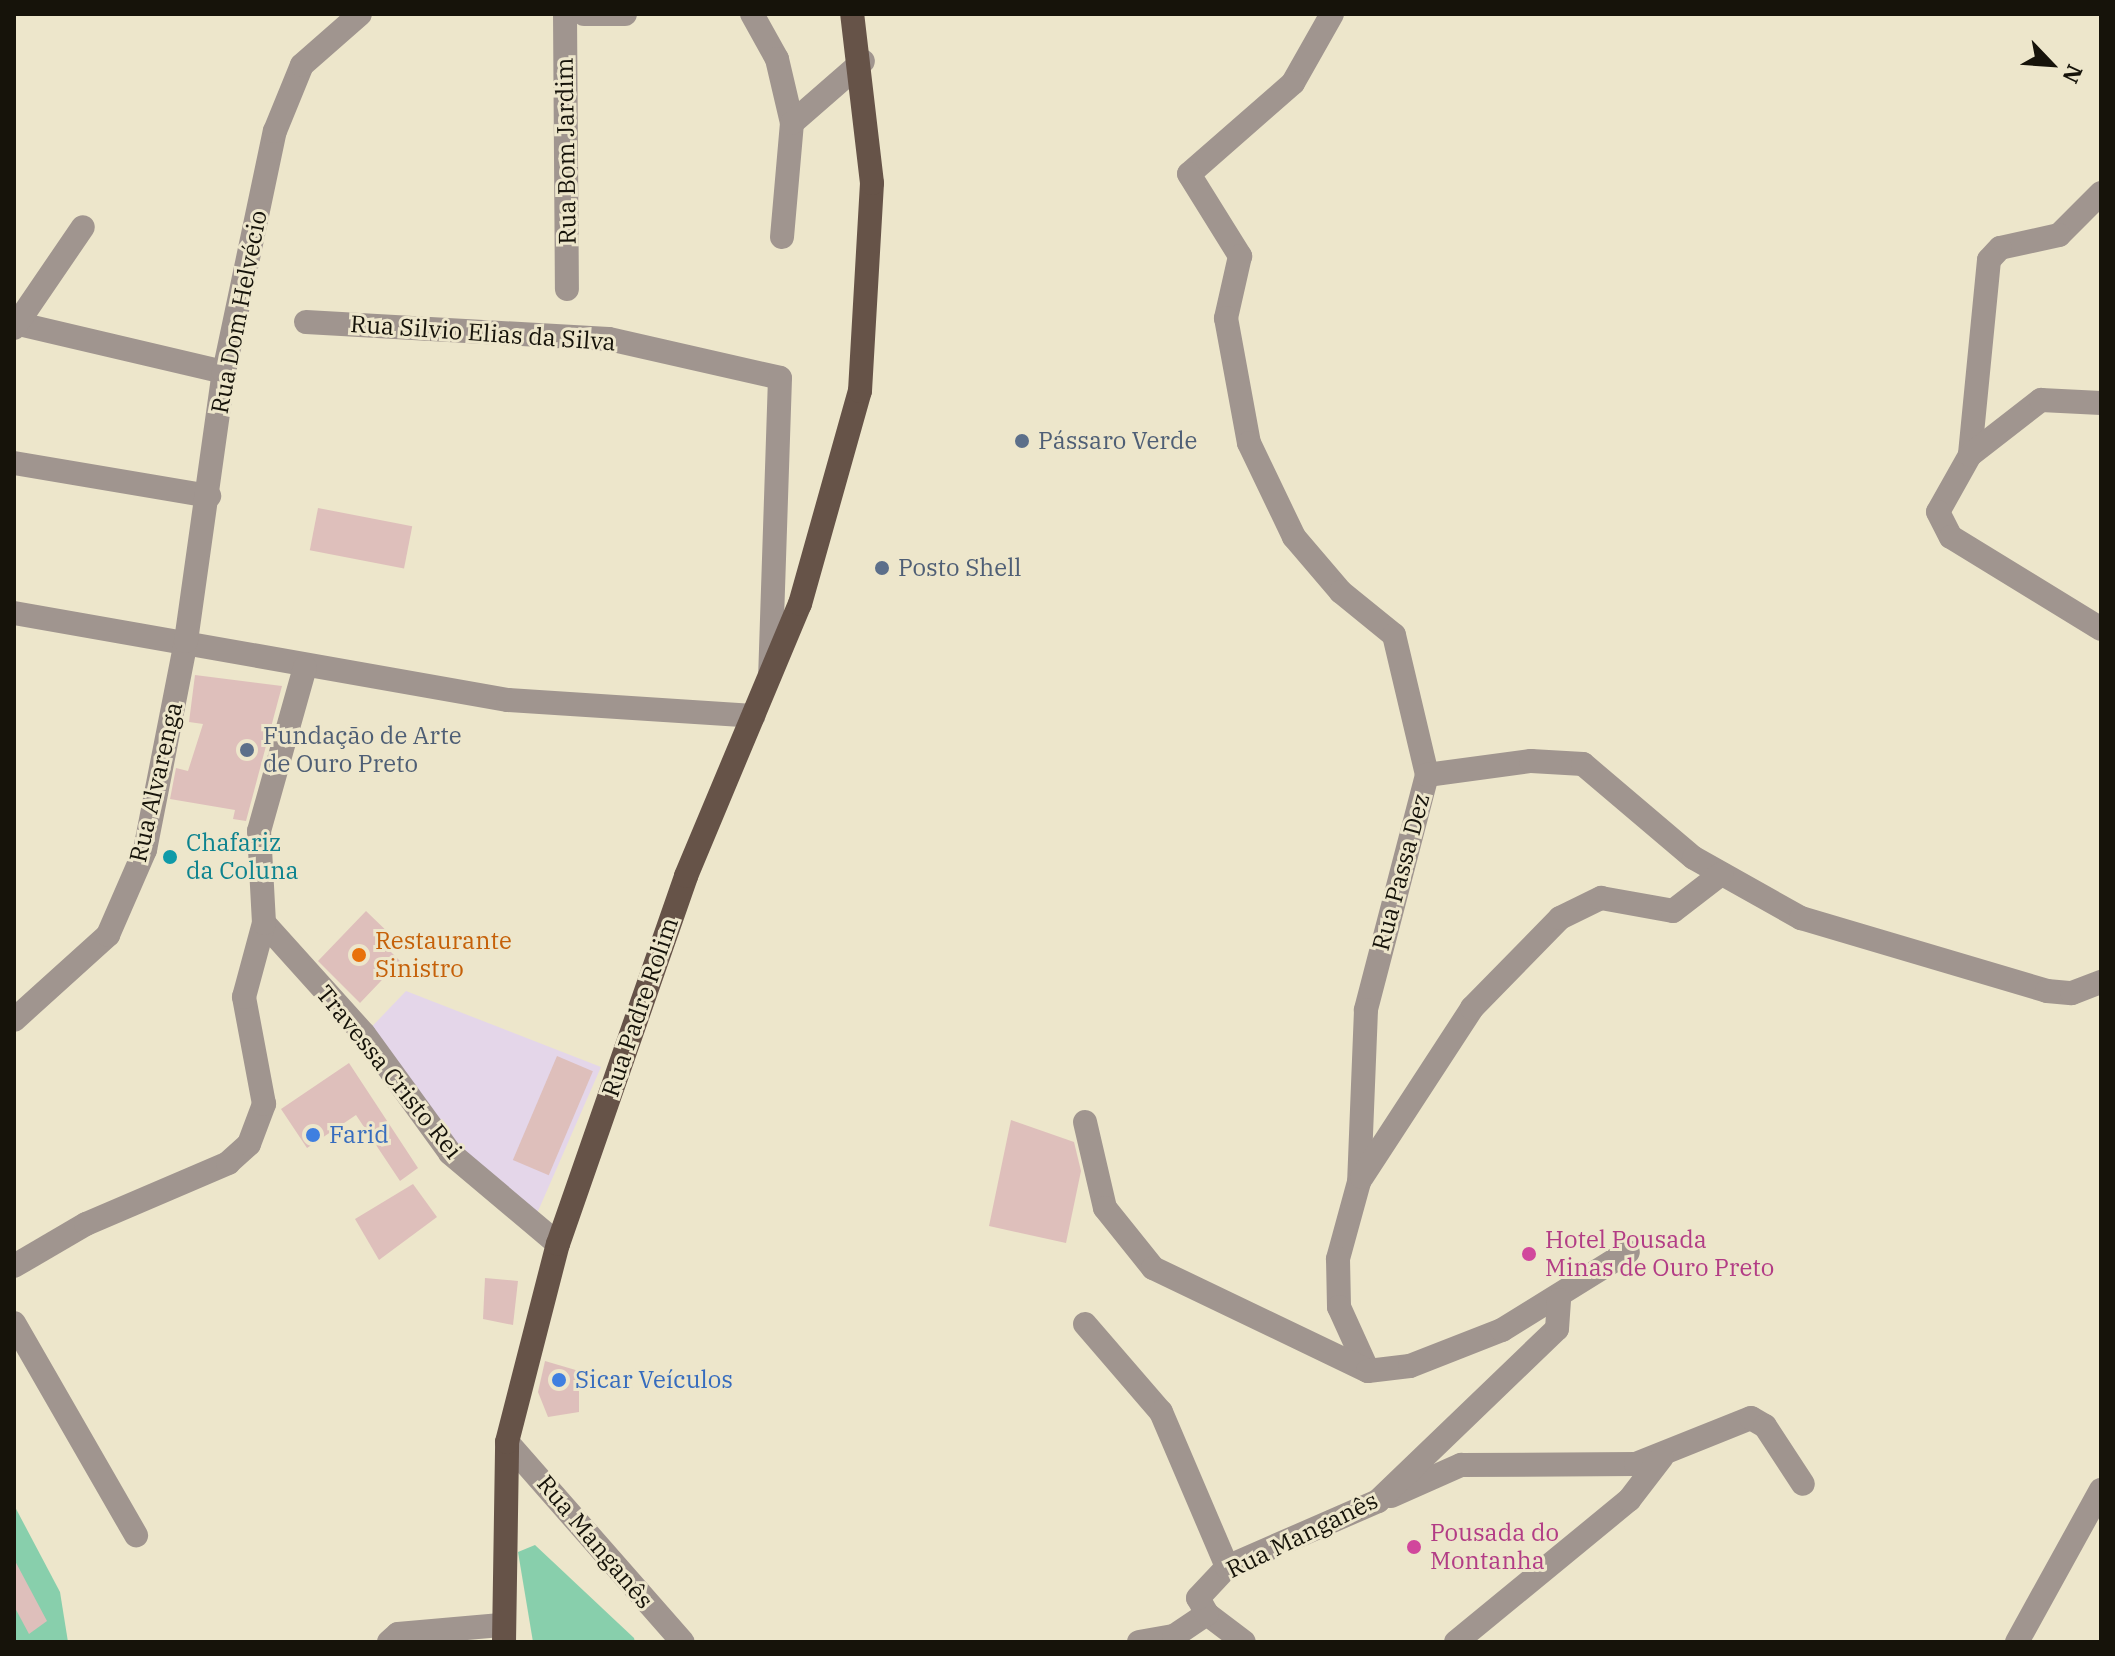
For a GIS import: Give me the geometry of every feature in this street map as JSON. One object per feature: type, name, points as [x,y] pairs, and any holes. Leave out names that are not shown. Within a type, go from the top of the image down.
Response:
[{"type":"main road","name":"Rua Padre Rolim","points":[[502,1634],[507,1442],[558,1244],[686,876],[769,685],[800,604],[860,391],[872,183],[863,61],[852,14]]},
{"type":"street","name":"Rua Dom Helvécio","points":[[186,641],[209,496],[224,372],[275,131],[293,81],[360,14]]},
{"type":"street","name":"Rua Bom Jardim","points":[[565,14],[567,289]]},
{"type":"street","points":[[584,14],[625,14]]},
{"type":"street","points":[[752,14],[777,59],[792,123],[782,237]]},
{"type":"street","name":"Rua Passa Dez","points":[[1332,14],[1293,83],[1189,174],[1240,256],[1226,318],[1249,443],[1294,537],[1341,592],[1394,635],[1427,775],[1366,1010],[1359,1182],[1337,1280],[1344,1327],[1368,1371]]},
{"type":"street","points":[[792,123],[863,61]]},
{"type":"street","points":[[1970,455],[1989,260],[2000,248],[2059,235],[2101,193]]},
{"type":"street","points":[[83,227],[15,326],[224,372]]},
{"type":"street","name":"Rua Silvio Elias da Silva","points":[[306,322],[609,339],[780,378],[769,685]]},
{"type":"street","points":[[2101,403],[2041,400],[1970,455],[1944,497],[1940,524],[2101,629]]},
{"type":"street","points":[[14,463],[209,496]]},
{"type":"street","points":[[14,613],[186,641],[305,667],[508,700],[753,716]]},
{"type":"street","name":"Rua Alvarenga","points":[[14,1020],[108,935],[145,850],[186,641]]},
{"type":"street","points":[[14,1266],[86,1224],[228,1163],[249,1144],[264,1104],[244,997],[264,923],[259,831],[305,667]]},
{"type":"street","points":[[1427,775],[1531,761],[1583,764],[1721,874],[1801,918],[2047,991],[2072,993],[2101,982]]},
{"type":"street","points":[[1359,1182],[1472,1008],[1560,918],[1601,898],[1673,911],[1721,874]]},
{"type":"street","name":"Travessa Cristo Rei","points":[[264,923],[364,1034],[450,1153],[558,1244]]},
{"type":"street","points":[[1085,1122],[1105,1208],[1153,1268],[1368,1371],[1410,1366],[1559,1300],[1628,1252]]},
{"type":"street","name":"Rua Manganês","points":[[1207,1614],[1198,1598],[1227,1567],[1378,1501],[1557,1329],[1559,1300]]},
{"type":"street","points":[[14,1323],[136,1535]]},
{"type":"street","points":[[1085,1324],[1161,1412],[1227,1567]]},
{"type":"street","points":[[1378,1501],[1461,1465],[1572,1468],[1662,1457],[1751,1418],[1765,1426],[1803,1484]]},
{"type":"street","name":"Rua Manganês","points":[[507,1442],[683,1642]]},
{"type":"street","points":[[1456,1642],[1629,1500],[1662,1457]]},
{"type":"street","points":[[2017,1642],[2101,1490]]},
{"type":"street","points":[[1139,1642],[1174,1636],[1207,1614],[1244,1642]]},
{"type":"street","points":[[395,1639],[502,1634]]},
{"type":"shaded area","points":[[406,991],[601,1067],[535,1218],[526,1219],[361,1038]]},
{"type":"green space","points":[[14,1505],[60,1592],[68,1642],[14,1642]]},
{"type":"green space","points":[[535,1545],[635,1642],[533,1642],[518,1552]]},
{"type":"building","points":[[318,508],[412,526],[404,569],[310,550]]},
{"type":"building","points":[[195,675],[282,686],[246,821],[233,819],[235,810],[170,799],[176,768],[188,771],[203,724],[189,722]]},
{"type":"building","name":"Restaurante Sinistro","points":[[366,911],[396,940],[387,948],[400,961],[360,1003],[318,961]]},
{"type":"building","points":[[557,1056],[593,1071],[549,1175],[513,1160]]},
{"type":"building","name":"Farid","points":[[349,1063],[418,1168],[400,1181],[356,1115],[307,1148],[281,1109]]},
{"type":"building","points":[[1011,1120],[1074,1142],[1081,1171],[1066,1243],[989,1226]]},
{"type":"building","points":[[413,1184],[437,1217],[379,1260],[355,1219]]},
{"type":"building","points":[[485,1278],[518,1281],[513,1325],[483,1319]]},
{"type":"building","name":"Sicar Veículos","points":[[545,1361],[579,1371],[579,1412],[548,1417],[538,1392]]},
{"type":"building","points":[[14,1559],[47,1621],[29,1634],[14,1606]]},
{"type":"place","name":"Pássaro Verde","points":[[1022,441]]},
{"type":"place","name":"Posto Shell","points":[[882,568]]},
{"type":"place","name":"Fundação de Arte de Ouro Preto","points":[[247,750]]},
{"type":"place","name":"Chafariz da Coluna","points":[[170,857]]},
{"type":"place","name":"Restaurante Sinistro","points":[[359,955]]},
{"type":"place","name":"Farid","points":[[313,1135]]},
{"type":"place","name":"Hotel Pousada Minas de Ouro Preto","points":[[1529,1254]]},
{"type":"place","name":"Sicar Veículos","points":[[559,1380]]},
{"type":"place","name":"Pousada do Montanha","points":[[1414,1547]]}]
